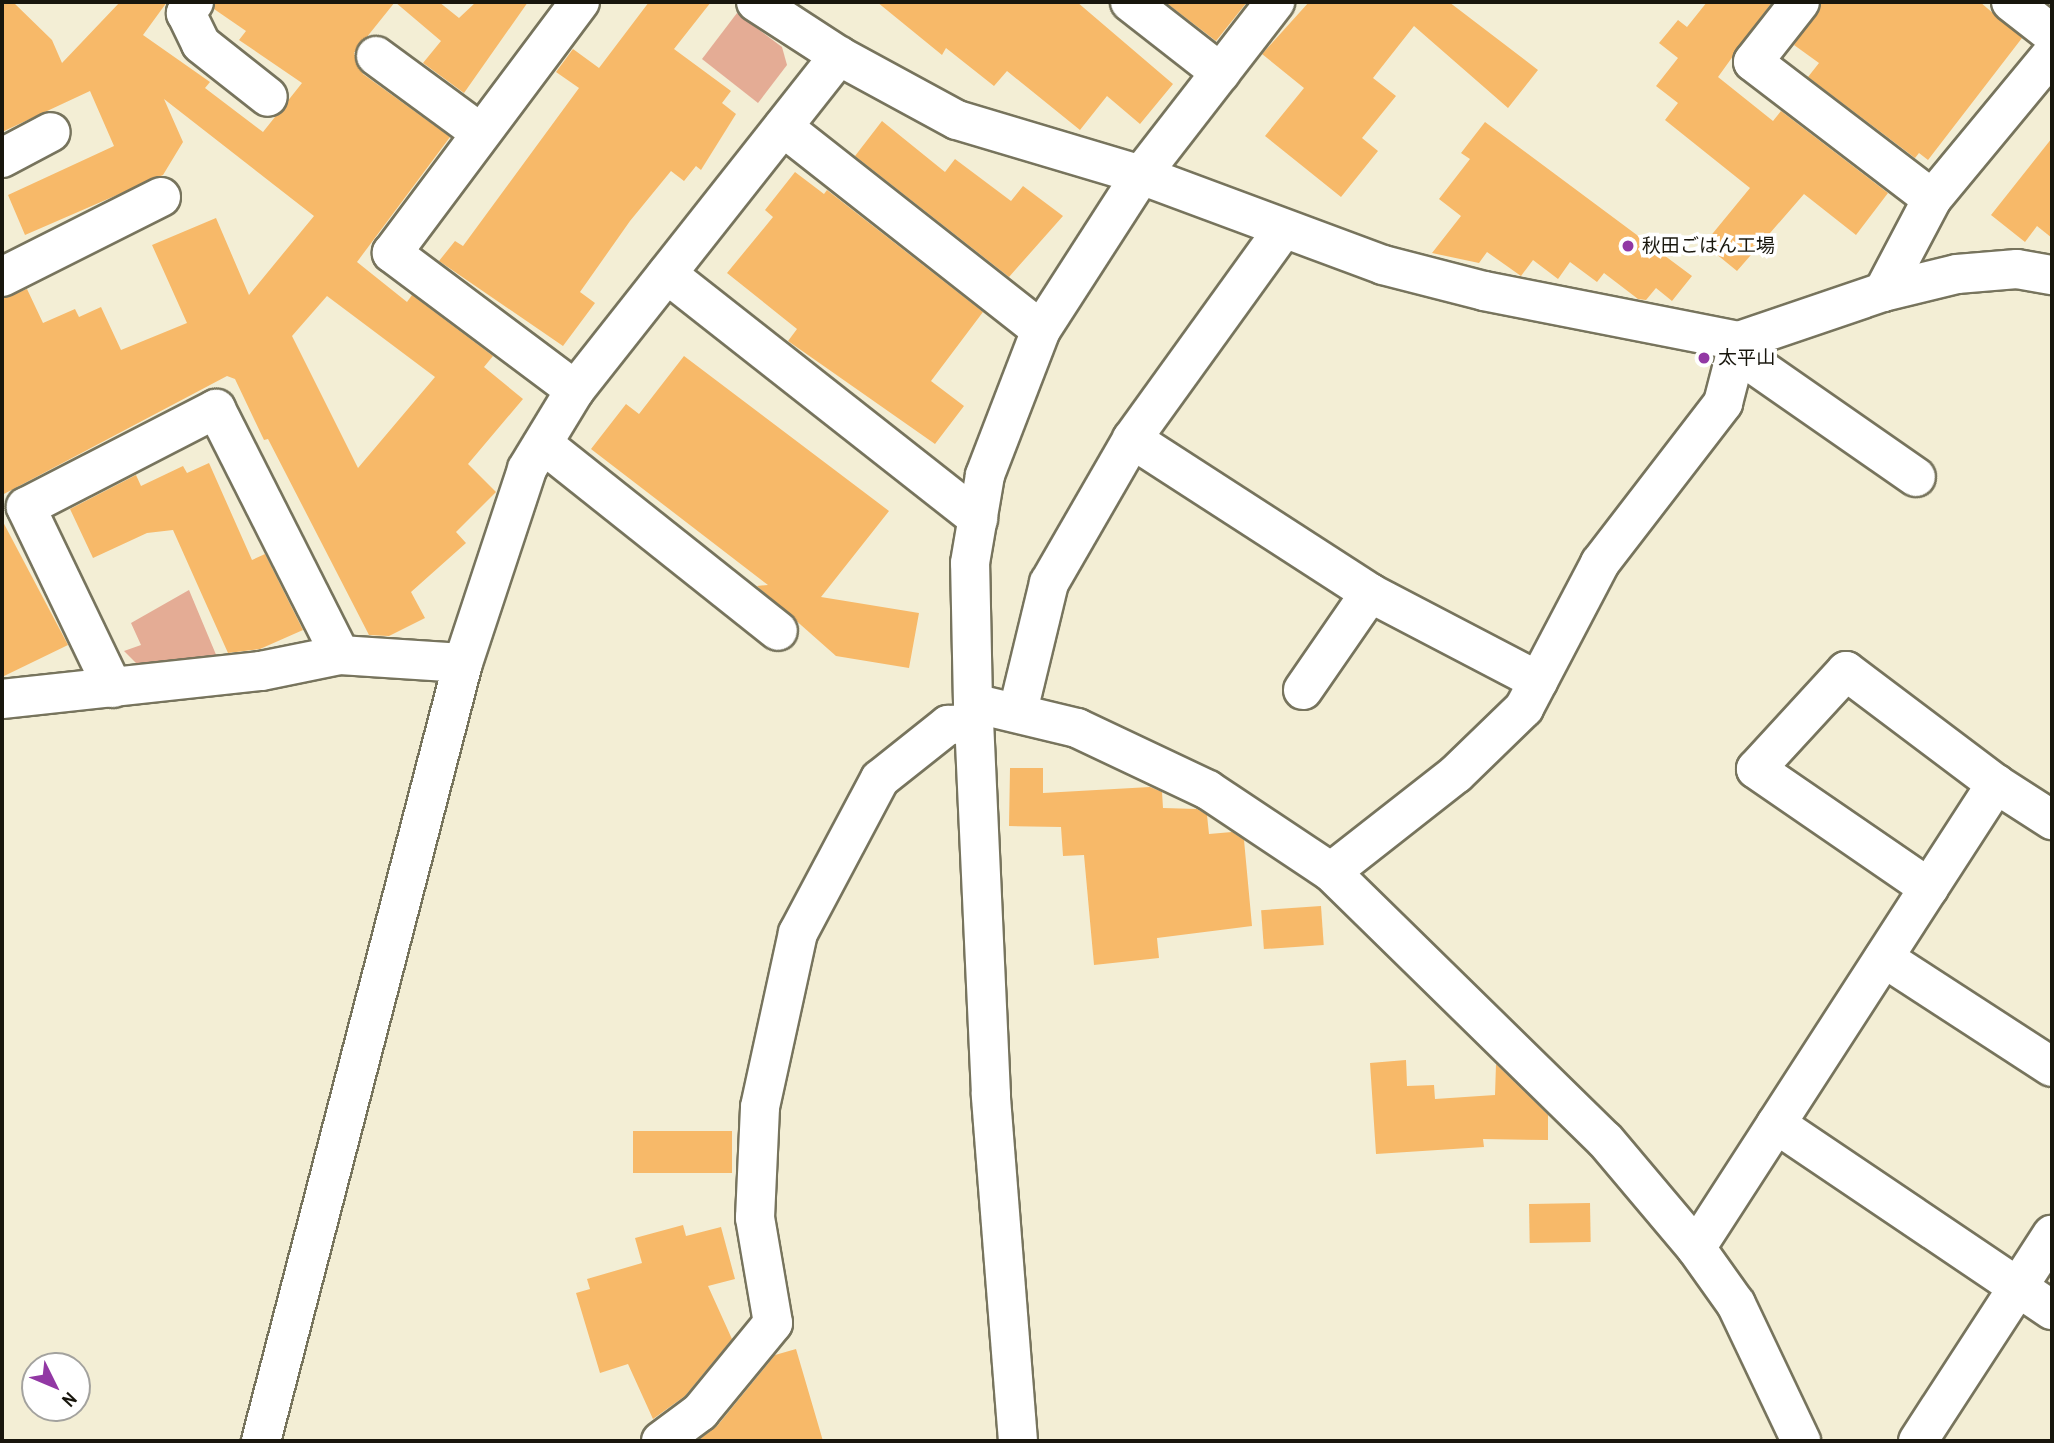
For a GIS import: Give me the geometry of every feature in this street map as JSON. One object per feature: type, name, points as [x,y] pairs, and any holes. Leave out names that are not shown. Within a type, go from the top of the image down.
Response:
[{"type":"street","points":[[194,2],[186,13],[201,44],[268,97]]},
{"type":"street","points":[[575,390],[392,253],[580,2]]},
{"type":"street","points":[[756,2],[839,56],[957,120],[1142,175],[1282,230],[1484,291],[1738,346],[1916,477]]},
{"type":"street","points":[[1130,2],[1221,73]]},
{"type":"street","points":[[1018,1441],[991,1095],[974,713],[970,563],[985,475],[1041,330],[1142,175],[1275,2]]},
{"type":"street","points":[[1800,2],[1753,62],[1931,199]]},
{"type":"street","points":[[2011,2],[2052,34]]},
{"type":"street","points":[[1883,292],[1931,199],[2052,54]]},
{"type":"street","points":[[261,1441],[463,663],[527,469],[575,390],[839,56]]},
{"type":"street","points":[[376,57],[481,133]]},
{"type":"street","points":[[783,127],[1041,330]]},
{"type":"street","points":[[2,158],[51,132]]},
{"type":"street","points":[[2,278],[161,197]]},
{"type":"street","points":[[1018,711],[1049,583],[1132,439],[1282,230]]},
{"type":"street","points":[[1738,346],[1883,292],[1957,274],[2017,269],[2052,275]]},
{"type":"street","points":[[667,274],[978,519]]},
{"type":"street","points":[[1331,872],[1456,774],[1524,708],[1600,563],[1723,404],[1738,346]]},
{"type":"street","points":[[113,688],[26,507],[216,409],[340,655]]},
{"type":"street","points":[[1132,439],[1370,593],[1538,681]]},
{"type":"street","points":[[542,444],[778,631]]},
{"type":"street","points":[[1303,690],[1370,593]]},
{"type":"street","points":[[2,699],[261,671],[340,655],[463,663]]},
{"type":"street","points":[[1929,888],[1756,769],[1846,671],[1996,784],[2052,820]]},
{"type":"street","points":[[661,1441],[700,1412],[773,1322],[755,1218],[760,1107],[798,933],[880,779],[948,726],[974,713],[1018,711],[1077,728],[1208,790],[1331,872],[1605,1140],[1696,1248],[1736,1304],[1801,1441]]},
{"type":"street","points":[[1696,1248],[1996,784]]},
{"type":"street","points":[[1884,958],[2052,1067]]},
{"type":"street","points":[[1776,1124],[2019,1285],[2052,1310]]},
{"type":"street","points":[[1918,1441],[2052,1235]]},
{"type":"shaded area","points":[[737,13],[782,47],[787,65],[758,103],[702,59]]},
{"type":"shaded area","points":[[189,590],[217,657],[141,668],[124,651],[141,645],[131,623]]},
{"type":"building","points":[[2,2],[13,2],[52,40],[62,63],[120,2],[167,2],[143,35],[210,82],[205,88],[263,132],[302,83],[239,40],[246,31],[214,9],[215,2],[395,2],[354,53],[363,74],[450,137],[357,262],[407,302],[412,295],[493,356],[484,367],[523,399],[468,464],[496,492],[456,532],[466,543],[411,592],[425,618],[389,636],[369,635],[268,439],[264,440],[235,379],[227,376],[2,495],[2,299],[27,289],[43,323],[75,309],[79,317],[101,307],[121,350],[187,323],[152,245],[216,218],[249,295],[314,216],[164,99],[183,142],[163,175],[25,235],[8,195],[114,146],[90,91],[2,132]],"holes":[[[327,296],[435,377],[358,468],[292,336]]]},
{"type":"building","points":[[395,2],[439,2],[459,18],[476,2],[528,2],[464,93],[423,63],[441,41]]},
{"type":"building","points":[[649,2],[711,2],[674,49],[731,91],[722,103],[736,114],[701,170],[696,166],[684,181],[671,171],[630,221],[580,292],[595,303],[563,346],[439,261],[455,241],[463,246],[579,88],[556,72],[573,49],[599,68]]},
{"type":"building","points":[[877,2],[1077,2],[1173,84],[1140,124],[1107,96],[1080,130],[1007,71],[994,86],[946,48],[942,55]]},
{"type":"building","points":[[1165,2],[1247,2],[1216,41]]},
{"type":"building","points":[[1309,2],[1449,2],[1538,70],[1508,108],[1414,26],[1373,78],[1396,96],[1362,138],[1378,151],[1341,197],[1265,136],[1304,88],[1262,54]]},
{"type":"building","points":[[1707,2],[1772,2],[1718,77],[1773,121],[1781,111],[1888,193],[1856,235],[1804,194],[1737,271],[1704,244],[1750,188],[1665,120],[1678,103],[1656,86],[1678,58],[1659,43],[1678,20],[1687,27]]},
{"type":"building","points":[[1821,2],[1980,2],[2022,38],[1928,160],[1919,153],[1915,158],[1808,77],[1819,63],[1794,45]]},
{"type":"building","points":[[882,121],[945,172],[955,159],[1011,201],[1023,186],[1063,216],[1009,277],[855,156]]},
{"type":"building","points":[[1485,122],[1692,276],[1672,301],[1656,288],[1646,300],[1638,299],[1604,273],[1597,282],[1570,262],[1558,279],[1533,260],[1521,276],[1487,252],[1479,263],[1432,253],[1461,216],[1439,199],[1470,159],[1461,153]]},
{"type":"building","points":[[2052,138],[2052,238],[2037,226],[2025,242],[1991,215]]},
{"type":"building","points":[[795,172],[824,194],[827,190],[983,312],[931,381],[964,406],[935,444],[788,341],[797,329],[727,273],[773,217],[765,210]]},
{"type":"building","points":[[684,356],[889,511],[821,597],[919,613],[909,668],[836,656],[757,586],[768,585],[591,449],[626,404],[639,414]]},
{"type":"building","points":[[209,463],[252,560],[265,554],[303,630],[260,649],[228,653],[173,530],[147,533],[93,558],[70,509],[136,475],[141,486],[183,466],[187,473]]},
{"type":"building","points":[[2,520],[68,645],[2,677]]},
{"type":"building","points":[[1010,768],[1043,768],[1043,793],[1150,787],[1162,792],[1163,808],[1197,809],[1207,815],[1209,834],[1232,832],[1244,840],[1252,926],[1157,938],[1159,958],[1094,965],[1084,855],[1063,856],[1061,827],[1009,826]]},
{"type":"building","points":[[1321,906],[1324,945],[1264,949],[1261,910]]},
{"type":"building","points":[[1406,1060],[1407,1086],[1434,1085],[1435,1099],[1495,1095],[1496,1064],[1548,1115],[1548,1140],[1483,1139],[1484,1147],[1376,1154],[1370,1063]]},
{"type":"building","points":[[633,1131],[732,1131],[732,1173],[633,1173]]},
{"type":"building","points":[[1590,1203],[1591,1242],[1530,1243],[1529,1204]]},
{"type":"building","points":[[683,1225],[686,1236],[721,1227],[735,1279],[708,1286],[732,1339],[685,1396],[653,1419],[628,1364],[600,1373],[576,1293],[590,1289],[587,1279],[642,1263],[635,1238]]},
{"type":"building","points":[[796,1349],[823,1441],[697,1441],[717,1426],[775,1355]]},
{"type":"place","name":"秋田ごはん工場","points":[[1628,246]]},
{"type":"place","name":"太平山","points":[[1704,358]]}]
